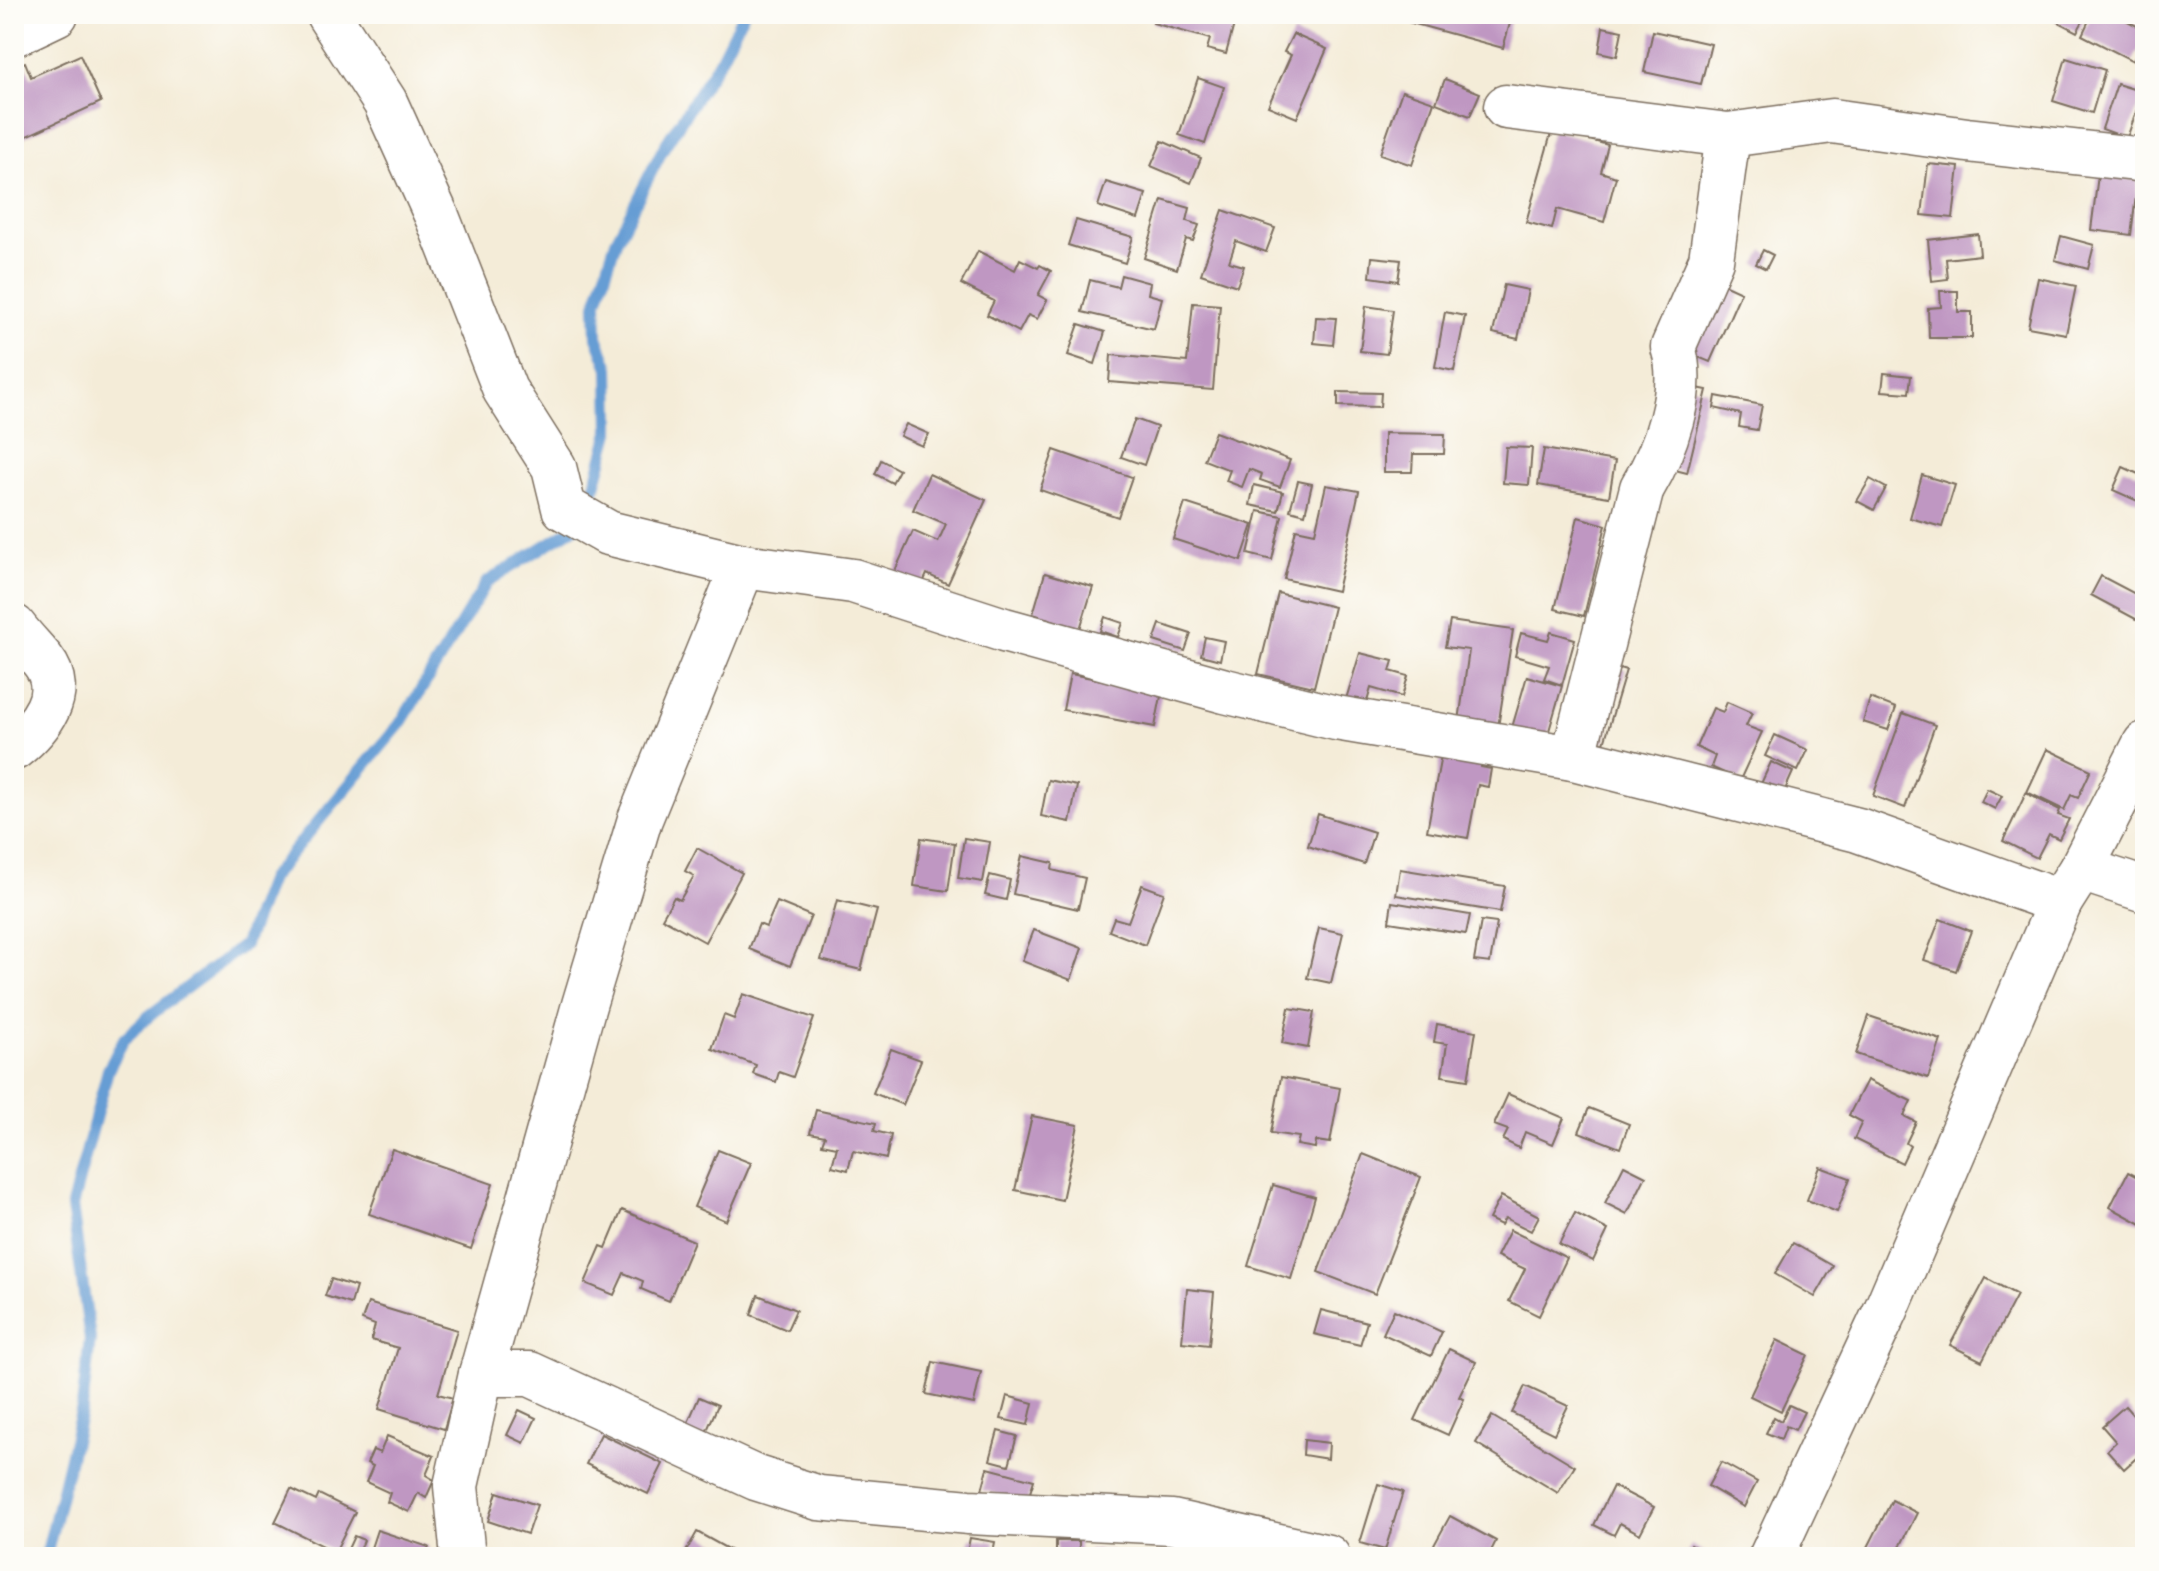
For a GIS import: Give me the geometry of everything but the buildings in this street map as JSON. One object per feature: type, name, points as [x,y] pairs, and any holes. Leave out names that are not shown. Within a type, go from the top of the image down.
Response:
[{"type":"street","points":[[14,34],[56,14]]},
{"type":"street","points":[[328,14],[385,102],[438,219],[505,390],[554,467],[564,508],[608,533],[743,566],[853,581],[1004,630],[1336,718],[1573,758],[2071,885],[2145,890]]},
{"type":"street","points":[[1506,107],[1728,135],[1832,121],[2145,160]]},
{"type":"street","points":[[1573,758],[1642,488],[1656,465],[1677,395],[1678,363],[1673,347],[1711,260],[1728,135]]},
{"type":"street","points":[[463,1557],[456,1486],[481,1374],[584,1005],[640,819],[743,566]]},
{"type":"street","points":[[14,627],[45,663],[55,689],[50,707],[14,748]]},
{"type":"street","points":[[1771,1557],[1886,1310],[2071,885],[2145,744]]},
{"type":"street","points":[[481,1374],[530,1374],[756,1478],[819,1498],[969,1512],[1172,1522],[1328,1557]]},
{"type":"waterway","points":[[43,1557],[47,1552],[82,1408],[90,1339],[72,1206],[108,1070],[124,1039],[149,1016],[245,944],[270,879],[400,724],[487,582],[577,526],[592,497],[610,432],[609,368],[597,337],[596,304],[616,241],[664,147],[720,60],[743,14]]}]
